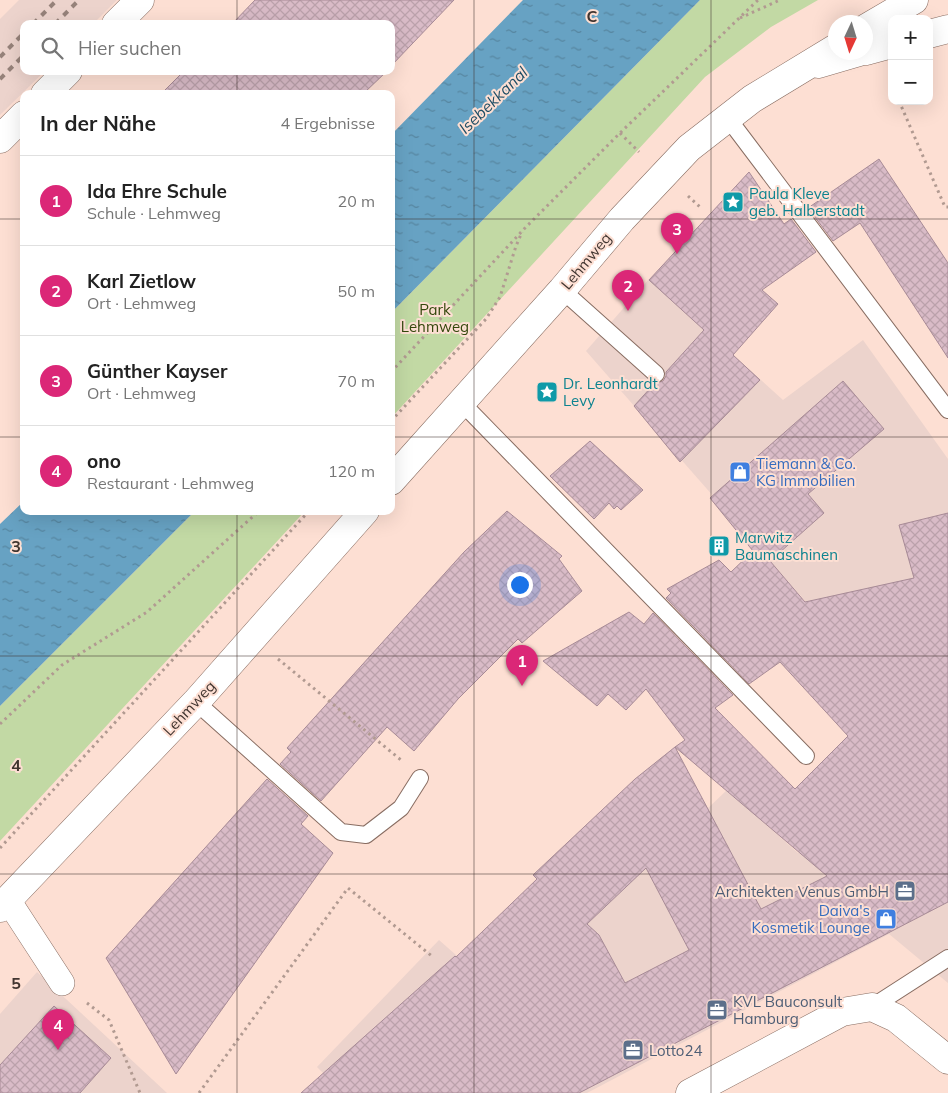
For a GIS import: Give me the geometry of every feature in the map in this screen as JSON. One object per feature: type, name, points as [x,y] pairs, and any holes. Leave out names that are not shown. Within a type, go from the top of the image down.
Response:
[{"type":"street","points":[[120,20],[140,0]]},
{"type":"street","points":[[873,24],[914,0]]},
{"type":"street","points":[[933,33],[948,29]]},
{"type":"street","points":[[873,48],[888,45]]},
{"type":"street","name":"Lehmweg","points":[[395,476],[562,290],[622,219],[689,148],[775,84],[828,53]]},
{"type":"street","name":"Lehmweg","points":[[805,68],[832,60]]},
{"type":"street","points":[[49,90],[64,75]]},
{"type":"street","points":[[0,138],[20,119]]},
{"type":"street","name":"Lehmweg","points":[[62,983],[4,904],[196,702],[361,515]]},
{"type":"street","points":[[690,1093],[842,1012],[872,1007],[896,1018],[948,1060]]},
{"type":"lane","points":[[727,118],[948,410]]},
{"type":"lane","points":[[562,290],[656,374]]},
{"type":"lane","points":[[461,402],[806,756]]},
{"type":"lane","points":[[196,702],[341,832],[366,835],[401,808],[420,778]]},
{"type":"lane","points":[[872,1007],[948,958]]},
{"type":"path","points":[[395,368],[524,229],[758,0]]},
{"type":"path","points":[[738,19],[780,0]]},
{"type":"path","points":[[901,105],[945,207],[948,207]]},
{"type":"path","points":[[395,417],[486,319],[500,297],[516,246],[524,229]]},
{"type":"path","points":[[0,724],[62,665],[147,612],[255,515]]},
{"type":"path","points":[[0,848],[305,515]]},
{"type":"path","points":[[252,638],[397,756],[420,778]]},
{"type":"path","points":[[200,1093],[348,888],[432,957]]},
{"type":"path","points":[[109,1020],[140,1093]]},
{"type":"shaded area","points":[[19,0],[117,0],[97,20],[20,20],[20,75],[41,75],[26,90],[20,90],[20,95],[0,115],[0,19]]},
{"type":"shaded area","points":[[649,279],[783,400],[863,340],[948,459],[948,764],[586,351]]},
{"type":"shaded area","points":[[948,771],[948,983],[889,934],[587,1093],[306,1093],[324,1074],[317,1067],[439,940],[507,1000],[727,790],[798,853]]},
{"type":"shaded area","points":[[37,972],[167,1093],[0,1093],[0,1014]]},
{"type":"green space","name":"Park Lehmweg","points":[[700,0],[818,0],[771,27],[705,77],[395,414],[395,309]]},
{"type":"green space","points":[[191,515],[301,515],[0,841],[0,706]]},
{"type":"water","name":"Isebekkanal","points":[[523,0],[700,0],[395,309],[395,131]]},
{"type":"water","points":[[20,505],[20,515],[191,515],[0,706],[0,524]]},
{"type":"building","points":[[255,0],[454,0],[395,62],[395,20],[236,20]]},
{"type":"building","points":[[180,75],[383,75],[367,90],[165,90]]},
{"type":"building","points":[[879,159],[948,263],[948,358],[860,223],[833,241],[808,208]]},
{"type":"building","points":[[749,172],[784,224],[791,219],[816,252],[762,290],[778,304],[733,355],[760,380],[680,462],[634,406],[654,384],[663,381],[666,372],[704,330],[649,280]]},
{"type":"building","points":[[843,381],[884,429],[808,494],[824,513],[770,561],[805,602],[914,578],[899,525],[948,513],[948,902],[579,1093],[301,1093],[456,957],[537,879],[533,875],[635,779],[675,747],[685,740],[646,689],[626,710],[608,694],[597,706],[543,661],[629,612],[644,624],[653,613],[733,695],[715,708],[795,789],[848,736],[780,662],[749,684],[666,598],[671,593],[667,589],[719,560],[731,572],[753,551],[710,498]],"holes":[[[675,747],[827,876],[761,909]],[[646,868],[689,950],[625,983],[599,935],[587,924]]]},
{"type":"building","points":[[590,441],[643,490],[621,510],[617,506],[614,509],[609,503],[594,519],[550,476]]},
{"type":"building","points":[[507,511],[562,556],[559,559],[582,591],[522,643],[518,639],[458,699],[414,751],[387,727],[321,801],[280,764],[291,752],[287,748],[464,552]]},
{"type":"building","points":[[267,779],[308,816],[301,824],[333,853],[176,1074],[106,958]]},
{"type":"building","points":[[54,1006],[111,1058],[80,1093],[0,1093],[0,1065]]},
{"type":"railway","points":[[37,20],[57,0]]},
{"type":"railway","points":[[59,20],[79,0]]},
{"type":"railway","points":[[0,57],[20,37]]},
{"type":"railway","points":[[0,79],[20,59]]},
{"type":"place","name":"Paula Kleve geb. Halberstadt","points":[[733,202]]},
{"type":"place","name":"Günther Kayser","points":[[677,254]]},
{"type":"place","name":"Karl Zietlow","points":[[628,311]]},
{"type":"place","name":"Dr. Leonhardt Levy","points":[[547,392]]},
{"type":"place","name":"Tiemann & Co. KG Immobilien","points":[[740,472]]},
{"type":"place","name":"Marwitz Baumaschinen","points":[[719,546]]},
{"type":"place","name":"Ida Ehre Schule","points":[[522,686]]},
{"type":"place","name":"Architekten Venus GmbH","points":[[905,891]]},
{"type":"place","name":"Daiva's Kosmetik Lounge","points":[[886,919]]},
{"type":"place","name":"KVL Bauconsult Hamburg","points":[[717,1010]]},
{"type":"place","name":"ono","points":[[58,1050]]},
{"type":"place","name":"Lotto24","points":[[633,1050]]}]
